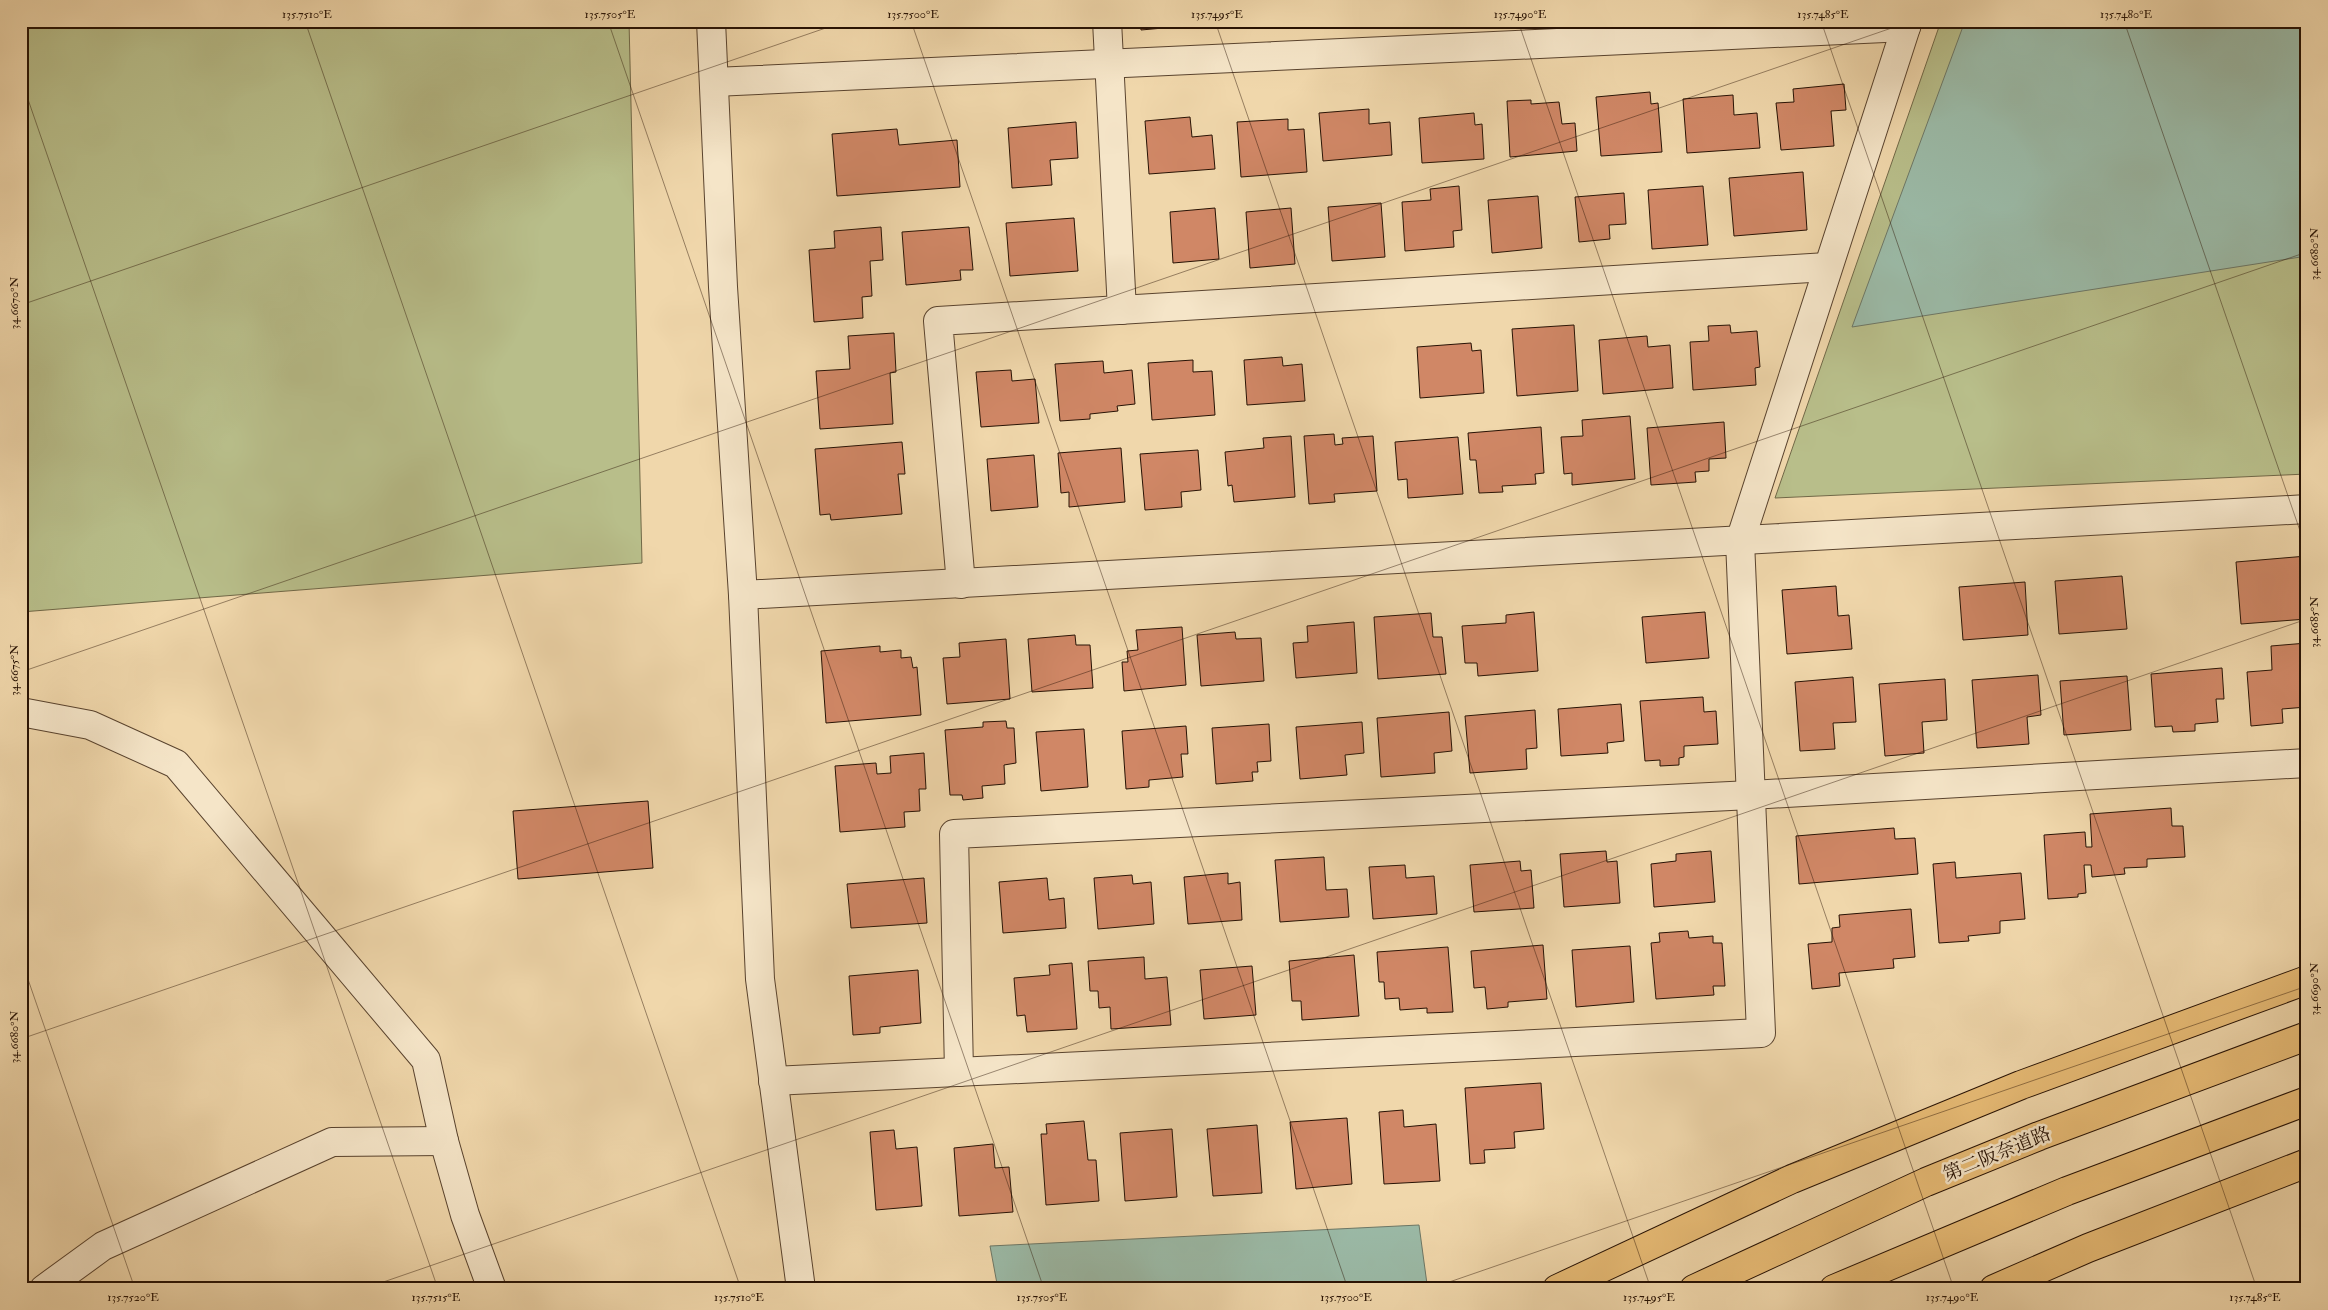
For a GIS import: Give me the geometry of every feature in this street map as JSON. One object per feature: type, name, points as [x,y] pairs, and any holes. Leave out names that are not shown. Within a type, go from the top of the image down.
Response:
[{"type":"highway","points":[[1557,1289],[1810,1172],[2021,1085],[2307,980]]},
{"type":"highway","name":"第二阪奈道路","points":[[1694,1289],[1935,1178],[2039,1136],[2307,1036]]},
{"type":"highway","points":[[1834,1289],[2067,1191],[2307,1101]]},
{"type":"highway","points":[[1994,1289],[2088,1248],[2307,1163]]},
{"type":"street","points":[[711,21],[723,287],[743,595],[760,979],[801,1289]]},
{"type":"street","points":[[1107,21],[1122,310]]},
{"type":"street","points":[[714,82],[1907,24],[1740,541],[1761,1033],[774,1081]]},
{"type":"street","points":[[961,584],[938,322],[1827,267]]},
{"type":"street","points":[[743,595],[2307,509]]},
{"type":"street","points":[[21,712],[90,725],[176,764],[426,1060],[444,1141],[465,1215],[492,1289]]},
{"type":"street","points":[[959,1072],[954,834],[1751,795],[2307,763]]},
{"type":"street","points":[[44,1289],[103,1246],[332,1142],[444,1141]]},
{"type":"green space","points":[[21,21],[629,21],[642,563],[21,612]]},
{"type":"green space","points":[[1941,21],[2307,21],[2307,474],[1775,498]]},
{"type":"shaded area","points":[[1965,21],[2307,21],[2307,256],[1852,327]]},
{"type":"shaded area","points":[[1419,1225],[1427,1284],[1417,1289],[998,1289],[990,1246]]},
{"type":"building","points":[[1140,21],[1197,21],[1197,25],[1141,30]]},
{"type":"building","points":[[1230,21],[1253,21],[1254,26],[1230,28]]},
{"type":"building","points":[[1317,21],[1377,21],[1378,22],[1317,27]]},
{"type":"building","points":[[1844,84],[1846,110],[1831,111],[1834,146],[1781,150],[1776,103],[1794,102],[1793,89]]},
{"type":"building","points":[[1650,92],[1651,104],[1658,103],[1662,152],[1601,156],[1596,97]]},
{"type":"building","points":[[1733,95],[1734,115],[1757,113],[1760,148],[1687,153],[1683,99]]},
{"type":"building","points":[[1531,100],[1531,104],[1559,102],[1562,124],[1575,123],[1577,151],[1510,157],[1507,101]]},
{"type":"building","points":[[1369,109],[1369,124],[1390,122],[1392,155],[1323,161],[1319,113]]},
{"type":"building","points":[[1474,113],[1475,125],[1482,124],[1484,159],[1422,163],[1419,118]]},
{"type":"building","points":[[1190,117],[1192,137],[1212,135],[1215,169],[1149,174],[1145,121]]},
{"type":"building","points":[[1288,119],[1288,130],[1304,129],[1307,172],[1241,177],[1237,122]]},
{"type":"building","points":[[1076,122],[1078,158],[1050,160],[1052,185],[1012,188],[1008,128]]},
{"type":"building","points":[[897,129],[899,145],[957,140],[960,187],[837,196],[832,134]]},
{"type":"building","points":[[1803,172],[1807,230],[1734,236],[1729,178]]},
{"type":"building","points":[[1459,186],[1462,230],[1453,231],[1454,247],[1405,251],[1402,202],[1431,200],[1430,189]]},
{"type":"building","points":[[1703,186],[1708,245],[1652,249],[1648,190]]},
{"type":"building","points":[[1624,193],[1626,224],[1609,225],[1610,239],[1579,242],[1575,197]]},
{"type":"building","points":[[1538,196],[1542,248],[1492,253],[1488,200]]},
{"type":"building","points":[[1381,203],[1385,257],[1332,261],[1328,207]]},
{"type":"building","points":[[1215,208],[1219,259],[1173,263],[1170,212]]},
{"type":"building","points":[[1291,208],[1295,264],[1250,268],[1246,212]]},
{"type":"building","points":[[1074,218],[1078,271],[1010,276],[1006,223]]},
{"type":"building","points":[[881,227],[883,260],[870,261],[872,296],[862,297],[863,318],[814,322],[809,250],[835,248],[834,231]]},
{"type":"building","points":[[969,227],[973,270],[960,270],[961,280],[906,285],[902,232]]},
{"type":"building","points":[[1574,325],[1578,391],[1517,396],[1512,329]]},
{"type":"building","points":[[1730,325],[1731,333],[1757,331],[1760,367],[1755,368],[1756,385],[1693,390],[1690,342],[1709,341],[1708,326]]},
{"type":"building","points":[[894,333],[896,372],[890,373],[893,424],[820,429],[816,371],[850,369],[848,336]]},
{"type":"building","points":[[1647,336],[1648,347],[1670,345],[1673,388],[1603,394],[1599,340]]},
{"type":"building","points":[[1471,343],[1472,351],[1481,350],[1484,393],[1420,398],[1417,347]]},
{"type":"building","points":[[1282,357],[1283,366],[1302,364],[1305,401],[1247,405],[1244,360]]},
{"type":"building","points":[[1193,360],[1193,372],[1212,371],[1215,415],[1152,420],[1148,363]]},
{"type":"building","points":[[1103,361],[1104,373],[1132,370],[1135,404],[1117,406],[1118,411],[1090,414],[1090,419],[1060,421],[1055,364]]},
{"type":"building","points":[[1011,370],[1012,381],[1035,379],[1039,423],[981,427],[976,372]]},
{"type":"building","points":[[1630,416],[1635,479],[1572,485],[1572,473],[1564,474],[1561,437],[1583,436],[1582,420]]},
{"type":"building","points":[[1724,422],[1726,458],[1709,459],[1709,471],[1695,472],[1696,482],[1651,485],[1647,428]]},
{"type":"building","points":[[1541,427],[1544,473],[1535,474],[1536,484],[1502,486],[1503,492],[1479,493],[1476,460],[1470,460],[1468,433]]},
{"type":"building","points":[[1334,434],[1335,445],[1343,444],[1342,438],[1373,436],[1377,491],[1334,494],[1335,502],[1309,504],[1304,436]]},
{"type":"building","points":[[1291,436],[1295,497],[1234,502],[1232,485],[1228,486],[1225,452],[1264,448],[1263,438]]},
{"type":"building","points":[[1458,437],[1463,494],[1408,498],[1407,479],[1398,480],[1395,442]]},
{"type":"building","points":[[902,442],[905,474],[898,474],[902,514],[831,520],[830,514],[820,515],[815,449]]},
{"type":"building","points":[[1121,448],[1125,502],[1069,507],[1069,492],[1061,493],[1058,453]]},
{"type":"building","points":[[1198,450],[1201,490],[1181,492],[1182,507],[1145,510],[1140,454]]},
{"type":"building","points":[[1034,455],[1038,507],[991,511],[987,459]]},
{"type":"building","points":[[2307,556],[2307,619],[2241,624],[2236,562]]},
{"type":"building","points":[[2122,576],[2127,629],[2059,634],[2055,581]]},
{"type":"building","points":[[2025,582],[2028,635],[1963,640],[1959,587]]},
{"type":"building","points":[[1836,586],[1838,616],[1849,615],[1852,649],[1787,654],[1782,590]]},
{"type":"building","points":[[1534,612],[1538,671],[1478,676],[1477,663],[1465,663],[1462,626],[1506,623],[1506,615]]},
{"type":"building","points":[[1705,612],[1709,658],[1646,663],[1642,617]]},
{"type":"building","points":[[1431,613],[1433,637],[1442,637],[1446,674],[1378,679],[1374,617]]},
{"type":"building","points":[[1354,622],[1357,673],[1296,678],[1293,643],[1308,642],[1307,626]]},
{"type":"building","points":[[1182,627],[1186,685],[1124,691],[1122,662],[1128,662],[1127,651],[1138,650],[1136,630]]},
{"type":"building","points":[[1235,632],[1236,639],[1261,638],[1264,681],[1201,686],[1197,635]]},
{"type":"building","points":[[1075,635],[1076,645],[1090,645],[1093,688],[1032,692],[1028,639]]},
{"type":"building","points":[[1006,639],[1010,699],[947,704],[943,658],[960,657],[959,643]]},
{"type":"building","points":[[2307,643],[2307,707],[2282,709],[2283,723],[2251,726],[2247,672],[2272,670],[2271,646]]},
{"type":"building","points":[[880,646],[880,652],[901,650],[901,658],[911,657],[913,668],[917,667],[921,715],[826,723],[821,651]]},
{"type":"building","points":[[2222,668],[2224,699],[2216,699],[2218,722],[2195,724],[2195,731],[2173,732],[2172,726],[2155,727],[2151,674]]},
{"type":"building","points":[[2038,675],[2041,715],[2027,717],[2029,744],[1977,748],[1972,680]]},
{"type":"building","points":[[2127,676],[2131,730],[2064,735],[2060,681]]},
{"type":"building","points":[[1853,677],[1856,722],[1833,723],[1835,749],[1800,751],[1795,682]]},
{"type":"building","points":[[1945,679],[1947,720],[1922,722],[1924,753],[1885,756],[1879,684]]},
{"type":"building","points":[[1703,697],[1704,712],[1716,711],[1718,744],[1684,746],[1684,757],[1679,758],[1679,765],[1660,766],[1660,760],[1645,761],[1640,701]]},
{"type":"building","points":[[1621,704],[1624,741],[1607,743],[1608,753],[1561,756],[1558,709]]},
{"type":"building","points":[[1535,710],[1537,748],[1526,749],[1527,769],[1470,773],[1465,716]]},
{"type":"building","points":[[1449,712],[1452,751],[1434,753],[1435,773],[1381,777],[1377,718]]},
{"type":"building","points":[[1006,721],[1007,728],[1014,728],[1016,763],[1004,765],[1005,784],[982,786],[983,798],[963,800],[962,795],[950,795],[945,730],[983,727],[983,722]]},
{"type":"building","points":[[1362,722],[1364,753],[1345,755],[1347,775],[1300,779],[1296,727]]},
{"type":"building","points":[[1269,724],[1271,761],[1257,762],[1258,772],[1252,772],[1253,781],[1216,784],[1212,728]]},
{"type":"building","points":[[1186,726],[1188,754],[1181,754],[1183,777],[1149,780],[1149,787],[1126,789],[1122,731]]},
{"type":"building","points":[[1084,729],[1088,787],[1041,791],[1036,732]]},
{"type":"building","points":[[924,753],[926,789],[919,789],[920,811],[904,812],[905,827],[840,832],[835,766],[876,763],[877,774],[891,773],[890,756]]},
{"type":"building","points":[[648,801],[653,868],[518,879],[513,811]]},
{"type":"building","points":[[2171,808],[2172,826],[2183,826],[2185,857],[2147,859],[2147,867],[2124,868],[2125,874],[2092,877],[2091,865],[2084,865],[2086,893],[2078,894],[2078,897],[2048,899],[2044,835],[2085,832],[2086,847],[2092,847],[2090,814]]},
{"type":"building","points":[[1894,828],[1895,839],[1915,838],[1918,874],[1799,884],[1796,836]]},
{"type":"building","points":[[1606,851],[1607,862],[1617,861],[1620,903],[1564,907],[1560,854]]},
{"type":"building","points":[[1711,851],[1715,902],[1654,907],[1651,864],[1676,861],[1676,854]]},
{"type":"building","points":[[1324,857],[1326,890],[1347,889],[1349,917],[1280,922],[1275,860]]},
{"type":"building","points":[[1520,861],[1521,871],[1531,870],[1534,908],[1474,912],[1470,865]]},
{"type":"building","points":[[1955,862],[1956,878],[2021,873],[2025,919],[2000,921],[2000,933],[1968,936],[1969,941],[1939,943],[1933,864]]},
{"type":"building","points":[[1405,865],[1406,878],[1434,876],[1437,914],[1373,919],[1369,867]]},
{"type":"building","points":[[1228,873],[1228,884],[1240,882],[1242,920],[1188,924],[1184,877]]},
{"type":"building","points":[[1132,875],[1133,884],[1151,882],[1154,924],[1098,929],[1094,878]]},
{"type":"building","points":[[924,878],[927,923],[851,928],[847,884]]},
{"type":"building","points":[[1047,878],[1049,900],[1064,898],[1066,928],[1003,933],[999,882]]},
{"type":"building","points":[[1911,909],[1915,957],[1893,959],[1894,968],[1839,973],[1840,986],[1812,989],[1808,944],[1832,942],[1832,928],[1840,927],[1839,915]]},
{"type":"building","points":[[1688,931],[1689,938],[1713,936],[1713,943],[1722,943],[1725,986],[1713,986],[1714,995],[1656,999],[1651,943],[1660,942],[1659,933]]},
{"type":"building","points":[[1543,945],[1547,999],[1508,1002],[1508,1007],[1487,1009],[1485,987],[1474,988],[1471,951]]},
{"type":"building","points":[[1630,946],[1634,1002],[1576,1007],[1572,950]]},
{"type":"building","points":[[1448,947],[1453,1012],[1427,1013],[1427,1008],[1400,1010],[1399,998],[1385,999],[1384,982],[1379,982],[1377,952]]},
{"type":"building","points":[[1354,955],[1359,1016],[1302,1020],[1301,1001],[1292,1001],[1289,961]]},
{"type":"building","points":[[1144,957],[1145,979],[1167,977],[1171,1025],[1111,1029],[1110,1007],[1099,1008],[1098,991],[1090,991],[1088,961]]},
{"type":"building","points":[[1072,963],[1077,1029],[1027,1032],[1025,1015],[1017,1016],[1014,978],[1050,975],[1049,965]]},
{"type":"building","points":[[1252,966],[1256,1015],[1204,1019],[1200,970]]},
{"type":"building","points":[[918,970],[921,1023],[880,1027],[880,1033],[853,1035],[849,976]]},
{"type":"building","points":[[1541,1083],[1544,1129],[1514,1132],[1515,1148],[1484,1150],[1485,1163],[1470,1164],[1465,1088]]},
{"type":"building","points":[[1403,1110],[1404,1127],[1436,1124],[1440,1181],[1384,1184],[1379,1112]]},
{"type":"building","points":[[1347,1118],[1352,1184],[1296,1189],[1290,1122]]},
{"type":"building","points":[[1084,1121],[1088,1160],[1096,1160],[1099,1201],[1046,1205],[1041,1134],[1047,1134],[1046,1124]]},
{"type":"building","points":[[1257,1125],[1262,1193],[1213,1196],[1207,1129]]},
{"type":"building","points":[[1172,1129],[1177,1197],[1125,1201],[1120,1133]]},
{"type":"building","points":[[894,1130],[896,1149],[917,1147],[922,1206],[876,1210],[870,1132]]},
{"type":"building","points":[[993,1144],[995,1168],[1009,1167],[1013,1212],[959,1216],[954,1148]]}]
